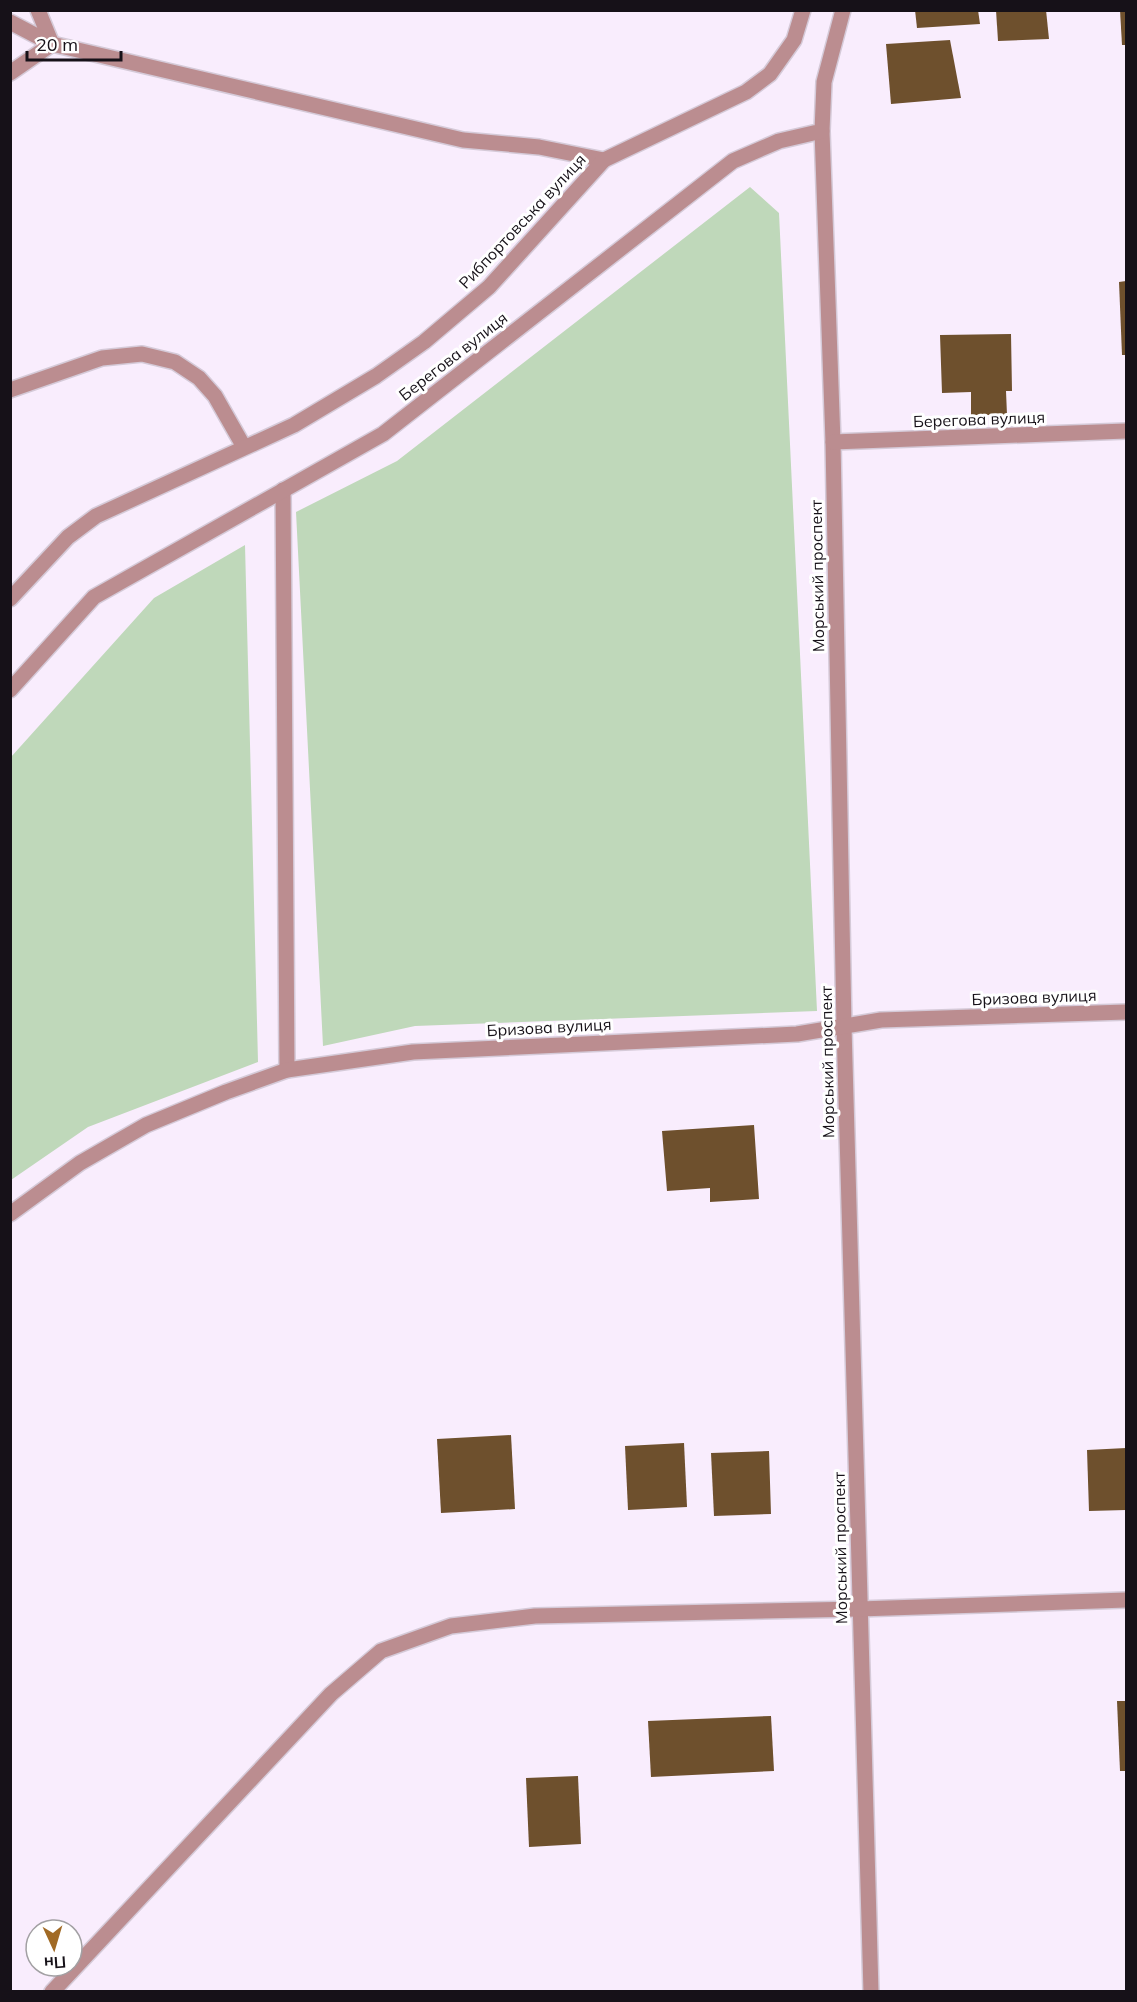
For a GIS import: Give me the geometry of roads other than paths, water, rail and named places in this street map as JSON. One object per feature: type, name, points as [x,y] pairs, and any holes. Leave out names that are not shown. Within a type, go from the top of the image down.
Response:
[{"type":"street","points":[[38,10],[52,44]]},
{"type":"street","name":"Рибпортовська вулиця","points":[[10,599],[68,537],[96,516],[294,425],[376,376],[424,342],[489,287],[604,160],[746,92],[770,74],[794,40],[803,10]]},
{"type":"street","points":[[822,131],[824,82],[843,10]]},
{"type":"street","points":[[10,22],[52,44],[462,140],[539,147],[604,160]]},
{"type":"street","points":[[10,73],[52,44]]},
{"type":"street","name":"Морський проспект","points":[[822,131],[832,442],[859,1610],[871,1992]]},
{"type":"street","name":"Берегова вулиця","points":[[10,690],[94,597],[382,434],[733,161],[779,141],[822,131]]},
{"type":"street","points":[[10,390],[102,358],[142,354],[175,363],[200,378],[215,396],[244,447]]},
{"type":"street","name":"Берегова вулиця","points":[[832,442],[1126,431]]},
{"type":"street","points":[[283,489],[287,1070]]},
{"type":"street","name":"Бризова вулиця","points":[[10,1215],[80,1163],[146,1125],[287,1070],[413,1052],[797,1034],[881,1020],[1126,1012]]},
{"type":"street","points":[[52,1992],[331,1694],[381,1651],[451,1626],[535,1616],[859,1610],[1126,1600]]}]
